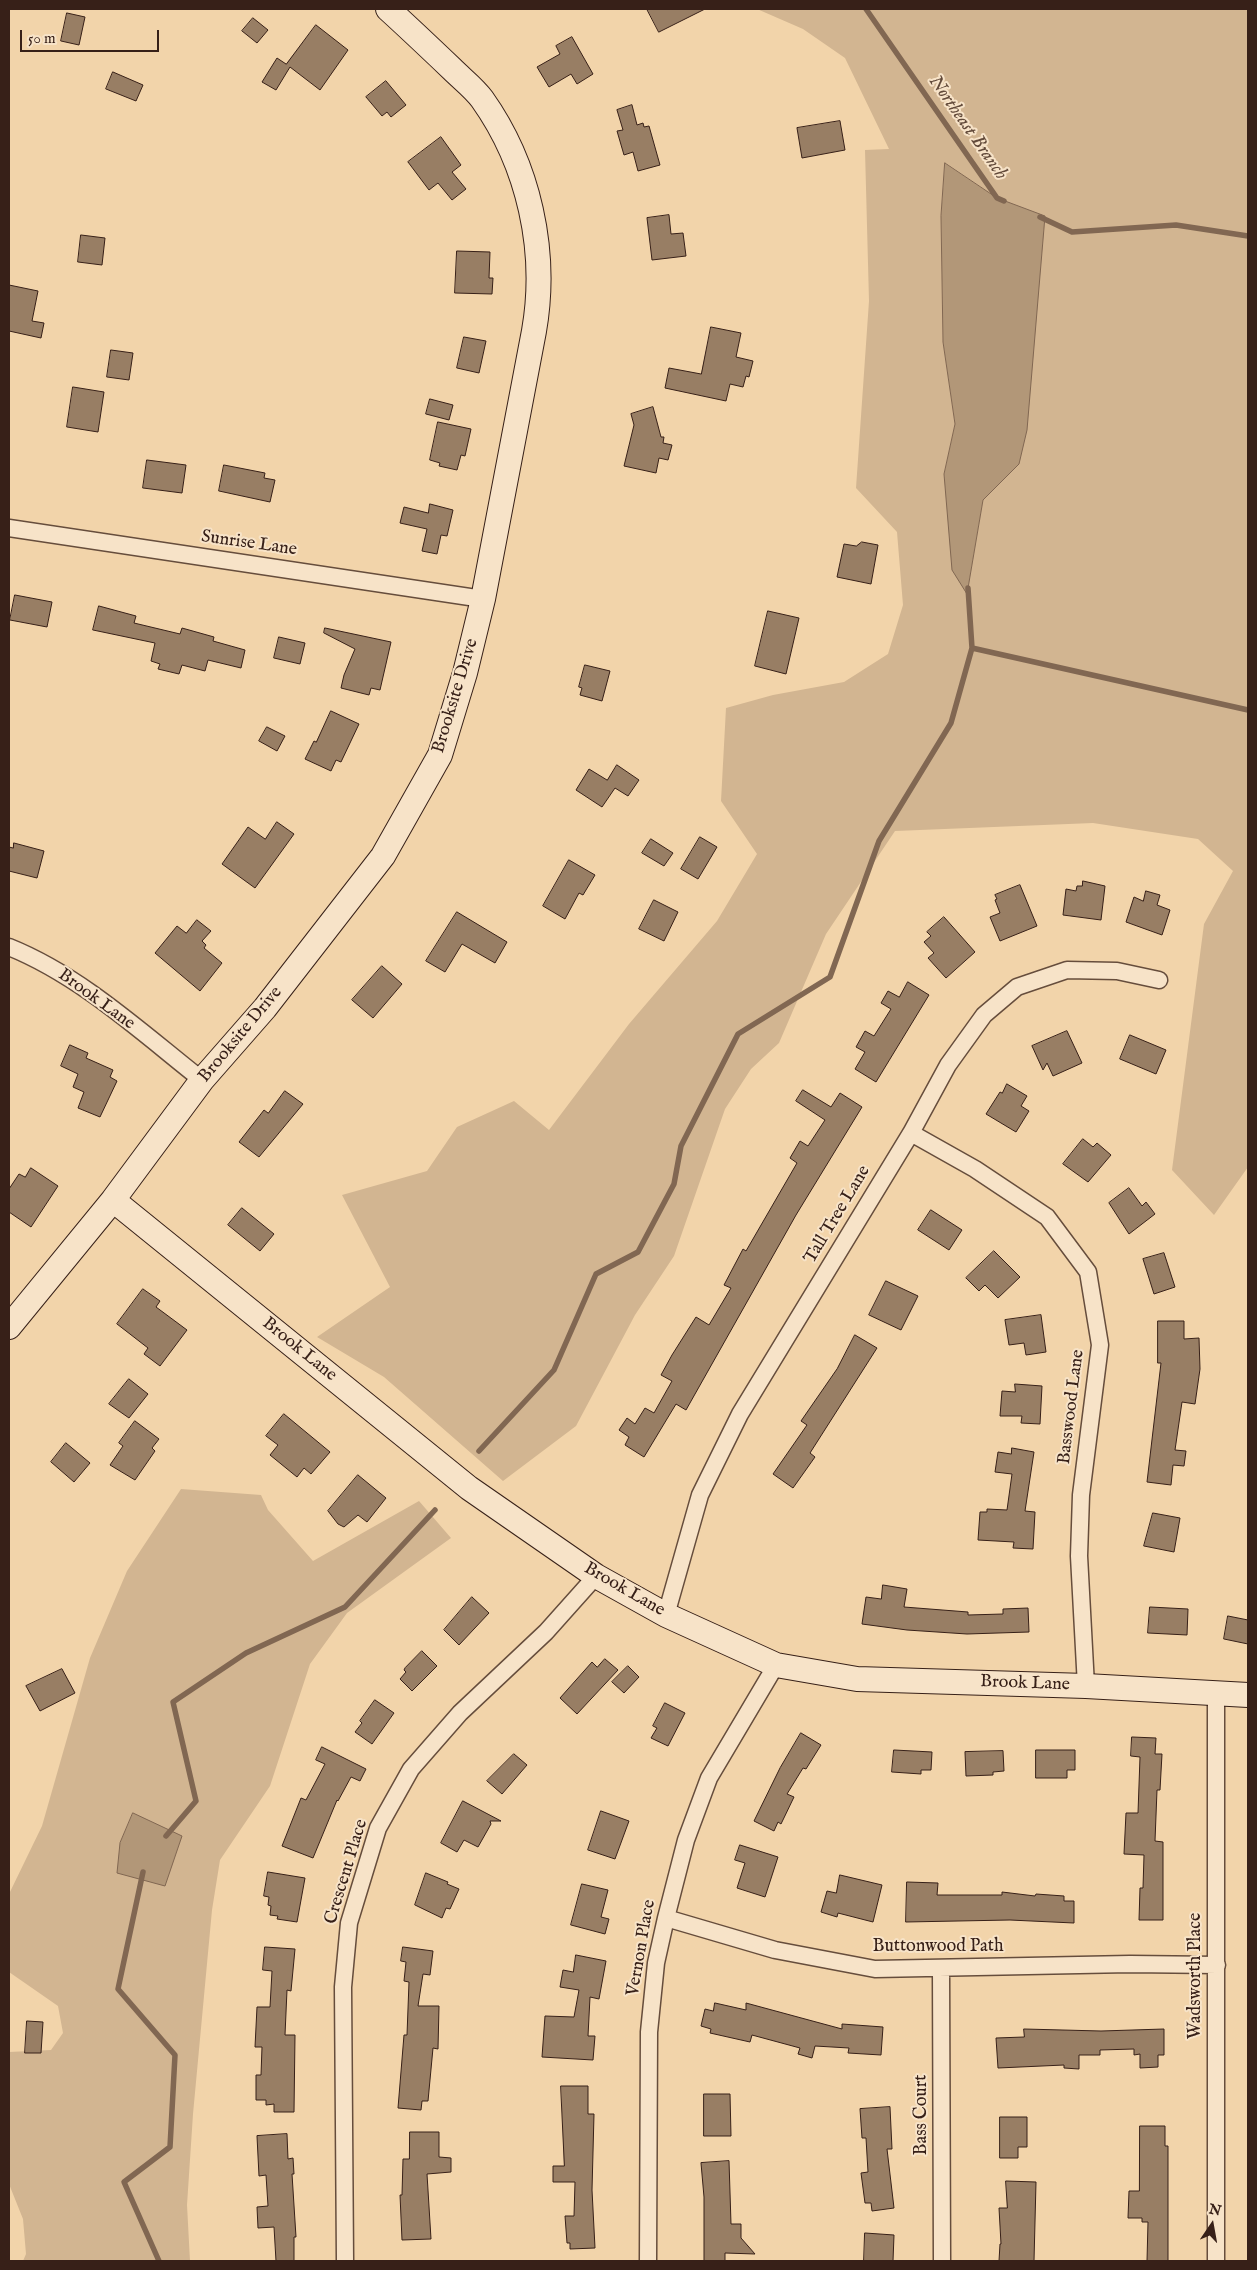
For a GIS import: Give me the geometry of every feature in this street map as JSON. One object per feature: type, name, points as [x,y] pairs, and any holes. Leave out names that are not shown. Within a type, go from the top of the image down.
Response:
[{"type":"street","name":"Brooksite Drive","points":[[9,1327],[113,1200],[202,1080],[265,1008],[383,856],[440,755],[465,673],[483,599],[537,314],[538,247],[525,184],[507,138],[481,97],[388,9]]},
{"type":"street","name":"Sunrise Lane","points":[[9,528],[483,599]]},
{"type":"street","name":"Brook Lane","points":[[9,947],[33,957],[72,980],[202,1080]]},
{"type":"street","name":"Tall Tree Lane","points":[[666,1615],[700,1495],[736,1422],[911,1133],[948,1065],[984,1015],[1017,987],[1067,970],[1117,971],[1159,980]]},
{"type":"street","name":"Basswood Lane","points":[[911,1133],[975,1170],[1047,1217],[1088,1272],[1100,1345],[1081,1495],[1079,1556],[1086,1686]]},
{"type":"street","name":"Brook Lane","points":[[113,1200],[469,1488],[596,1576],[666,1615],[776,1665],[858,1679],[1086,1686],[1248,1695]]},
{"type":"street","name":"Crescent Place","points":[[345,2261],[343,1987],[349,1923],[378,1828],[411,1769],[417,1762],[460,1713],[546,1632],[596,1576]]},
{"type":"street","name":"Vernon Place","points":[[648,2261],[649,2032],[656,1963],[686,1840],[709,1778],[776,1665]]},
{"type":"street","name":"Wadsworth Place","points":[[1216,1692],[1216,2261]]},
{"type":"street","name":"Buttonwood Path","points":[[666,1918],[775,1950],[875,1969],[1130,1964],[1216,1965]]},
{"type":"street","name":"Bass Court","points":[[941,1968],[942,2261]]},
{"type":"shaded area","points":[[757,9],[1248,9],[1248,1167],[1214,1215],[1172,1170],[1204,924],[1233,871],[1198,839],[1093,823],[895,831],[826,934],[779,1043],[751,1069],[725,1109],[674,1256],[635,1315],[576,1426],[503,1481],[384,1377],[317,1337],[390,1287],[342,1195],[427,1171],[457,1127],[514,1101],[549,1130],[629,1024],[717,921],[757,854],[721,801],[726,708],[773,695],[844,682],[888,654],[903,605],[897,532],[856,488],[869,301],[865,150],[889,149],[845,58],[803,29]],"holes":[[[946,163],[997,198],[1045,217],[1019,464],[983,500],[967,593],[944,474],[955,424],[943,342],[941,216]]]},
{"type":"shaded area","points":[[945,163],[997,198],[1045,216],[1027,430],[1019,464],[983,500],[967,594],[952,570],[944,474],[955,424],[943,342],[941,216]]},
{"type":"shaded area","points":[[181,1489],[261,1495],[268,1510],[313,1561],[419,1501],[451,1538],[347,1613],[310,1664],[270,1786],[220,1860],[212,1910],[193,2114],[187,2205],[190,2261],[23,2261],[26,2254],[23,2219],[9,2184],[9,2052],[51,2050],[63,2033],[58,2006],[9,1972],[9,1894],[42,1826],[90,1658],[127,1571]]},
{"type":"shaded area","points":[[133,1813],[182,1836],[165,1886],[117,1873],[120,1843]]},
{"type":"building","points":[[647,9],[705,9],[659,32]]},
{"type":"building","points":[[67,13],[85,17],[79,45],[61,41]]},
{"type":"building","points":[[253,18],[268,30],[257,43],[242,31]]},
{"type":"building","points":[[316,25],[348,50],[320,90],[290,67],[276,90],[262,82],[277,58],[286,64]]},
{"type":"building","points":[[572,37],[593,74],[577,84],[571,74],[549,87],[537,67],[560,54],[556,46]]},
{"type":"building","points":[[113,72],[143,85],[136,101],[106,89]]},
{"type":"building","points":[[386,81],[406,105],[391,117],[387,112],[382,116],[366,97]]},
{"type":"building","points":[[632,105],[637,125],[643,123],[644,127],[649,126],[660,165],[638,171],[633,152],[624,155],[617,131],[623,130],[617,110]]},
{"type":"building","points":[[840,121],[845,150],[802,158],[797,128]]},
{"type":"building","points":[[441,137],[461,165],[452,172],[466,189],[452,200],[438,183],[429,190],[408,162]]},
{"type":"building","points":[[669,215],[671,234],[683,233],[686,256],[652,260],[647,218]]},
{"type":"building","points":[[81,235],[105,238],[102,265],[78,262]]},
{"type":"building","points":[[457,251],[490,252],[489,278],[493,278],[492,294],[455,293]]},
{"type":"building","points":[[9,285],[38,291],[32,321],[44,323],[41,338],[9,331]]},
{"type":"building","points":[[711,327],[741,333],[736,357],[753,361],[749,377],[746,376],[743,387],[730,384],[726,401],[665,388],[669,368],[701,374]]},
{"type":"building","points":[[464,337],[486,341],[479,373],[457,368]]},
{"type":"building","points":[[111,350],[133,353],[129,380],[107,377]]},
{"type":"building","points":[[73,387],[104,392],[98,432],[67,427]]},
{"type":"building","points":[[430,399],[453,405],[449,420],[426,414]]},
{"type":"building","points":[[653,407],[661,437],[664,437],[663,443],[672,445],[668,460],[659,458],[656,473],[624,466],[634,425],[631,414]]},
{"type":"building","points":[[438,422],[471,429],[465,456],[461,455],[457,470],[439,466],[440,463],[430,460]]},
{"type":"building","points":[[147,460],[186,465],[182,493],[143,488]]},
{"type":"building","points":[[224,465],[265,473],[264,478],[275,480],[270,502],[219,491]]},
{"type":"building","points":[[430,504],[453,510],[447,536],[441,535],[437,554],[422,551],[427,529],[400,523],[404,507],[428,513]]},
{"type":"building","points":[[862,542],[878,545],[871,584],[837,577],[844,544],[856,546]]},
{"type":"building","points":[[15,595],[52,602],[47,627],[10,620]]},
{"type":"building","points":[[99,606],[136,616],[134,623],[180,634],[182,628],[214,637],[213,641],[245,650],[241,668],[208,660],[205,671],[182,665],[179,674],[158,669],[160,664],[151,661],[155,643],[93,630]]},
{"type":"building","points":[[768,611],[799,618],[786,674],[755,666]]},
{"type":"building","points":[[325,628],[391,642],[380,690],[371,688],[369,695],[341,688],[344,675],[355,649],[324,633]]},
{"type":"building","points":[[279,637],[305,643],[300,664],[274,658]]},
{"type":"building","points":[[585,665],[610,671],[602,701],[580,695],[582,688],[579,687]]},
{"type":"building","points":[[331,711],[359,724],[341,762],[336,760],[331,771],[305,759],[314,741],[316,742]]},
{"type":"building","points":[[267,727],[285,736],[277,751],[259,741]]},
{"type":"building","points":[[617,765],[639,780],[628,796],[615,788],[602,807],[576,790],[589,769],[607,780]]},
{"type":"building","points":[[277,822],[294,834],[255,888],[222,864],[248,827],[265,839]]},
{"type":"building","points":[[700,837],[717,847],[698,879],[681,869]]},
{"type":"building","points":[[651,839],[673,853],[664,866],[642,853]]},
{"type":"building","points":[[14,843],[44,851],[37,878],[9,871],[9,847],[13,848]]},
{"type":"building","points":[[569,860],[595,875],[583,895],[579,893],[565,919],[543,906]]},
{"type":"building","points":[[1083,881],[1105,886],[1101,920],[1063,915],[1066,889],[1076,891],[1077,886],[1082,886]]},
{"type":"building","points":[[1020,885],[1037,926],[1000,941],[990,917],[1000,913],[995,895]]},
{"type":"building","points":[[1146,891],[1160,895],[1157,905],[1170,910],[1162,935],[1126,922],[1134,897],[1143,901]]},
{"type":"building","points":[[654,900],[678,912],[664,941],[639,929]]},
{"type":"building","points":[[457,912],[507,942],[495,963],[462,944],[445,972],[426,961]]},
{"type":"building","points":[[944,917],[975,952],[946,978],[928,958],[934,953],[924,942],[931,936],[927,932]]},
{"type":"building","points":[[197,920],[211,931],[202,941],[206,945],[204,948],[222,963],[200,991],[155,953],[177,926],[186,933]]},
{"type":"building","points":[[382,966],[402,984],[373,1018],[352,1000]]},
{"type":"building","points":[[908,982],[929,995],[876,1082],[855,1069],[865,1052],[856,1047],[865,1031],[874,1036],[891,1009],[881,1003],[888,991],[899,997]]},
{"type":"building","points":[[1067,1031],[1082,1063],[1053,1076],[1047,1063],[1043,1070],[1032,1046]]},
{"type":"building","points":[[1130,1035],[1166,1050],[1156,1074],[1120,1059]]},
{"type":"building","points":[[70,1045],[88,1053],[86,1058],[113,1070],[110,1077],[117,1081],[100,1117],[78,1108],[84,1092],[73,1087],[78,1074],[61,1066]]},
{"type":"building","points":[[1007,1084],[1027,1096],[1021,1106],[1029,1111],[1016,1132],[986,1114]]},
{"type":"building","points":[[803,1090],[831,1107],[840,1093],[862,1107],[796,1215],[686,1410],[676,1404],[644,1457],[625,1445],[629,1437],[619,1430],[627,1418],[635,1424],[645,1408],[654,1413],[672,1381],[661,1375],[672,1355],[696,1317],[709,1325],[731,1288],[724,1285],[743,1249],[746,1251],[797,1163],[790,1158],[800,1141],[808,1146],[825,1120],[796,1101]]},
{"type":"building","points":[[285,1091],[303,1104],[259,1157],[239,1142],[264,1110],[268,1113]]},
{"type":"building","points":[[1083,1139],[1093,1147],[1097,1143],[1111,1155],[1088,1182],[1063,1164]]},
{"type":"building","points":[[31,1168],[58,1186],[31,1227],[9,1212],[9,1189],[19,1174],[25,1177]]},
{"type":"building","points":[[1129,1188],[1142,1206],[1146,1202],[1155,1214],[1129,1234],[1109,1203]]},
{"type":"building","points":[[242,1208],[274,1234],[260,1251],[228,1225]]},
{"type":"building","points":[[931,1210],[962,1230],[949,1250],[918,1230]]},
{"type":"building","points":[[994,1251],[1020,1277],[998,1298],[985,1285],[979,1291],[966,1278]]},
{"type":"building","points":[[1164,1253],[1175,1287],[1154,1294],[1143,1259]]},
{"type":"building","points":[[886,1281],[918,1296],[901,1330],[869,1315]]},
{"type":"building","points":[[143,1289],[160,1301],[156,1307],[187,1330],[160,1366],[144,1354],[148,1348],[117,1324]]},
{"type":"building","points":[[1041,1315],[1046,1352],[1026,1355],[1024,1343],[1009,1345],[1005,1320]]},
{"type":"building","points":[[1158,1321],[1184,1321],[1184,1339],[1199,1338],[1200,1369],[1195,1404],[1182,1402],[1175,1450],[1186,1451],[1184,1466],[1173,1465],[1171,1485],[1147,1482],[1161,1363],[1158,1363]]},
{"type":"building","points":[[855,1335],[877,1348],[810,1453],[815,1457],[793,1488],[773,1474],[807,1425],[801,1421],[837,1369]]},
{"type":"building","points":[[129,1379],[148,1394],[129,1418],[109,1404]]},
{"type":"building","points":[[1015,1384],[1042,1386],[1040,1424],[1021,1423],[1022,1416],[1000,1416],[1002,1391],[1015,1392]]},
{"type":"building","points":[[284,1414],[330,1452],[311,1474],[304,1468],[297,1477],[270,1455],[278,1445],[266,1436]]},
{"type":"building","points":[[135,1421],[159,1439],[152,1448],[155,1451],[135,1480],[110,1465],[123,1446],[119,1443]]},
{"type":"building","points":[[66,1443],[90,1463],[74,1482],[51,1462]]},
{"type":"building","points":[[1012,1448],[1034,1452],[1025,1511],[1035,1512],[1033,1549],[1013,1548],[1014,1542],[978,1540],[980,1512],[987,1512],[987,1509],[1007,1510],[1012,1474],[995,1472],[998,1452],[1011,1454]]},
{"type":"building","points":[[358,1475],[386,1498],[367,1522],[358,1515],[344,1527],[338,1524],[328,1511]]},
{"type":"building","points":[[1153,1513],[1180,1518],[1174,1552],[1144,1546]]},
{"type":"building","points":[[883,1585],[907,1589],[904,1607],[968,1612],[968,1615],[1003,1614],[1003,1609],[1028,1608],[1029,1632],[967,1634],[907,1630],[862,1624],[866,1597],[881,1599]]},
{"type":"building","points":[[472,1597],[489,1613],[459,1645],[444,1630]]},
{"type":"building","points":[[1150,1607],[1188,1609],[1187,1635],[1148,1633]]},
{"type":"building","points":[[1228,1616],[1248,1620],[1248,1644],[1224,1639]]},
{"type":"building","points":[[422,1651],[437,1666],[412,1691],[400,1679],[406,1672],[405,1668]]},
{"type":"building","points":[[605,1659],[618,1670],[577,1714],[560,1698],[592,1662],[597,1667]]},
{"type":"building","points":[[628,1666],[639,1677],[624,1693],[612,1682]]},
{"type":"building","points":[[62,1669],[75,1693],[40,1711],[26,1686]]},
{"type":"building","points":[[375,1700],[394,1713],[372,1744],[355,1732],[362,1723],[360,1721]]},
{"type":"building","points":[[665,1703],[685,1713],[668,1746],[651,1738],[657,1728],[653,1726]]},
{"type":"building","points":[[801,1733],[821,1745],[806,1769],[803,1768],[787,1794],[794,1797],[781,1824],[778,1822],[774,1831],[754,1821],[780,1768]]},
{"type":"building","points":[[1132,1737],[1156,1738],[1155,1754],[1162,1754],[1160,1790],[1157,1790],[1155,1841],[1163,1842],[1163,1920],[1139,1920],[1140,1888],[1143,1888],[1144,1855],[1124,1854],[1126,1813],[1138,1813],[1140,1757],[1131,1756]]},
{"type":"building","points":[[322,1747],[366,1769],[360,1781],[351,1777],[337,1800],[313,1858],[282,1846],[301,1798],[306,1800],[325,1764],[316,1760]]},
{"type":"building","points":[[894,1750],[932,1752],[931,1770],[921,1770],[921,1774],[892,1772]]},
{"type":"building","points":[[1036,1750],[1075,1750],[1075,1770],[1067,1770],[1067,1778],[1036,1778]]},
{"type":"building","points":[[1003,1751],[1004,1771],[993,1772],[993,1775],[966,1776],[965,1752]]},
{"type":"building","points":[[514,1754],[527,1765],[502,1794],[487,1781]]},
{"type":"building","points":[[463,1801],[501,1821],[490,1821],[491,1824],[478,1847],[464,1840],[457,1852],[441,1843]]},
{"type":"building","points":[[601,1811],[629,1821],[615,1859],[588,1850]]},
{"type":"building","points":[[740,1845],[778,1857],[765,1897],[737,1888],[745,1863],[735,1860]]},
{"type":"building","points":[[268,1872],[305,1878],[297,1922],[277,1919],[278,1916],[270,1915],[269,1897],[264,1896]]},
{"type":"building","points":[[426,1873],[459,1889],[450,1909],[446,1908],[442,1918],[415,1905]]},
{"type":"building","points":[[840,1875],[882,1885],[873,1922],[838,1913],[837,1917],[821,1912],[827,1891],[836,1893]]},
{"type":"building","points":[[907,1882],[938,1883],[937,1895],[1002,1895],[1002,1892],[1035,1896],[1036,1894],[1064,1896],[1064,1901],[1074,1901],[1074,1923],[1010,1920],[906,1922]]},
{"type":"building","points":[[582,1884],[608,1890],[601,1917],[609,1919],[605,1934],[571,1925]]},
{"type":"building","points":[[265,1947],[295,1949],[291,1991],[287,1990],[285,2035],[295,2035],[294,2112],[274,2112],[274,2104],[266,2105],[266,2100],[256,2100],[256,2075],[261,2075],[262,2047],[255,2047],[257,2007],[270,2007],[272,1971],[263,1970]]},
{"type":"building","points":[[403,1947],[433,1951],[430,1975],[423,1974],[418,2006],[439,2006],[438,2049],[433,2048],[428,2101],[422,2101],[421,2110],[398,2108],[404,2035],[407,2035],[409,1982],[404,1981],[406,1962],[401,1961]]},
{"type":"building","points":[[576,1955],[606,1961],[599,1999],[590,1997],[588,2036],[595,2036],[593,2060],[542,2057],[545,2016],[574,2017],[579,1990],[560,1987],[563,1970],[573,1972]]},
{"type":"building","points":[[715,2003],[746,2010],[746,2003],[842,2029],[842,2024],[883,2027],[881,2055],[848,2053],[849,2048],[815,2046],[812,2058],[798,2054],[800,2048],[752,2035],[750,2042],[710,2033],[711,2029],[701,2026],[705,2009],[713,2011]]},
{"type":"building","points":[[27,2021],[43,2022],[41,2053],[25,2053]]},
{"type":"building","points":[[1024,2029],[1101,2031],[1164,2029],[1164,2055],[1158,2055],[1158,2067],[1140,2068],[1140,2054],[1134,2055],[1134,2049],[1100,2050],[1100,2055],[1079,2055],[1079,2069],[1064,2068],[1064,2065],[998,2068],[996,2038],[1024,2037]]},
{"type":"building","points":[[561,2086],[588,2086],[588,2114],[594,2114],[592,2190],[595,2248],[570,2249],[570,2243],[567,2243],[565,2216],[574,2216],[575,2182],[553,2182],[553,2166],[564,2166]]},
{"type":"building","points":[[704,2094],[730,2094],[731,2136],[704,2136]]},
{"type":"building","points":[[890,2107],[892,2149],[887,2149],[894,2208],[872,2211],[871,2203],[865,2203],[861,2173],[868,2172],[866,2138],[862,2138],[860,2109]]},
{"type":"building","points":[[1000,2117],[1027,2117],[1027,2147],[1018,2147],[1018,2158],[1000,2158]]},
{"type":"building","points":[[1140,2126],[1165,2126],[1165,2146],[1168,2146],[1168,2261],[1147,2261],[1148,2222],[1142,2222],[1142,2218],[1128,2218],[1129,2191],[1139,2191]]},
{"type":"building","points":[[410,2132],[439,2132],[439,2157],[451,2158],[451,2172],[427,2174],[431,2239],[402,2240],[400,2195],[402,2195],[403,2159],[409,2159]]},
{"type":"building","points":[[287,2134],[288,2159],[293,2158],[294,2174],[292,2174],[296,2237],[294,2237],[294,2261],[276,2261],[274,2227],[258,2228],[257,2207],[268,2206],[266,2175],[259,2176],[257,2136]]},
{"type":"building","points":[[729,2161],[731,2224],[741,2224],[741,2238],[755,2254],[725,2253],[725,2261],[704,2261],[704,2197],[701,2163]]},
{"type":"building","points":[[1006,2181],[1036,2182],[1034,2261],[999,2261],[1001,2244],[999,2208],[1007,2208]]},
{"type":"building","points":[[865,2233],[894,2235],[893,2261],[864,2261]]},
{"type":"waterway","name":"Northeast Branch","points":[[866,9],[997,198],[1004,201]]},
{"type":"waterway","name":"Northeast Branch","points":[[1040,217],[1072,232],[1176,225],[1248,236]]},
{"type":"waterway","points":[[968,588],[972,648],[1248,710]]},
{"type":"waterway","points":[[479,1451],[554,1370],[596,1274],[638,1252],[674,1184],[681,1146],[738,1034],[830,977],[879,841],[951,723],[972,648]]},
{"type":"waterway","points":[[166,1836],[196,1801],[173,1702],[246,1653],[345,1607],[435,1510]]},
{"type":"waterway","points":[[143,1872],[118,1989],[175,2055],[170,2147],[124,2182],[159,2261]]}]
